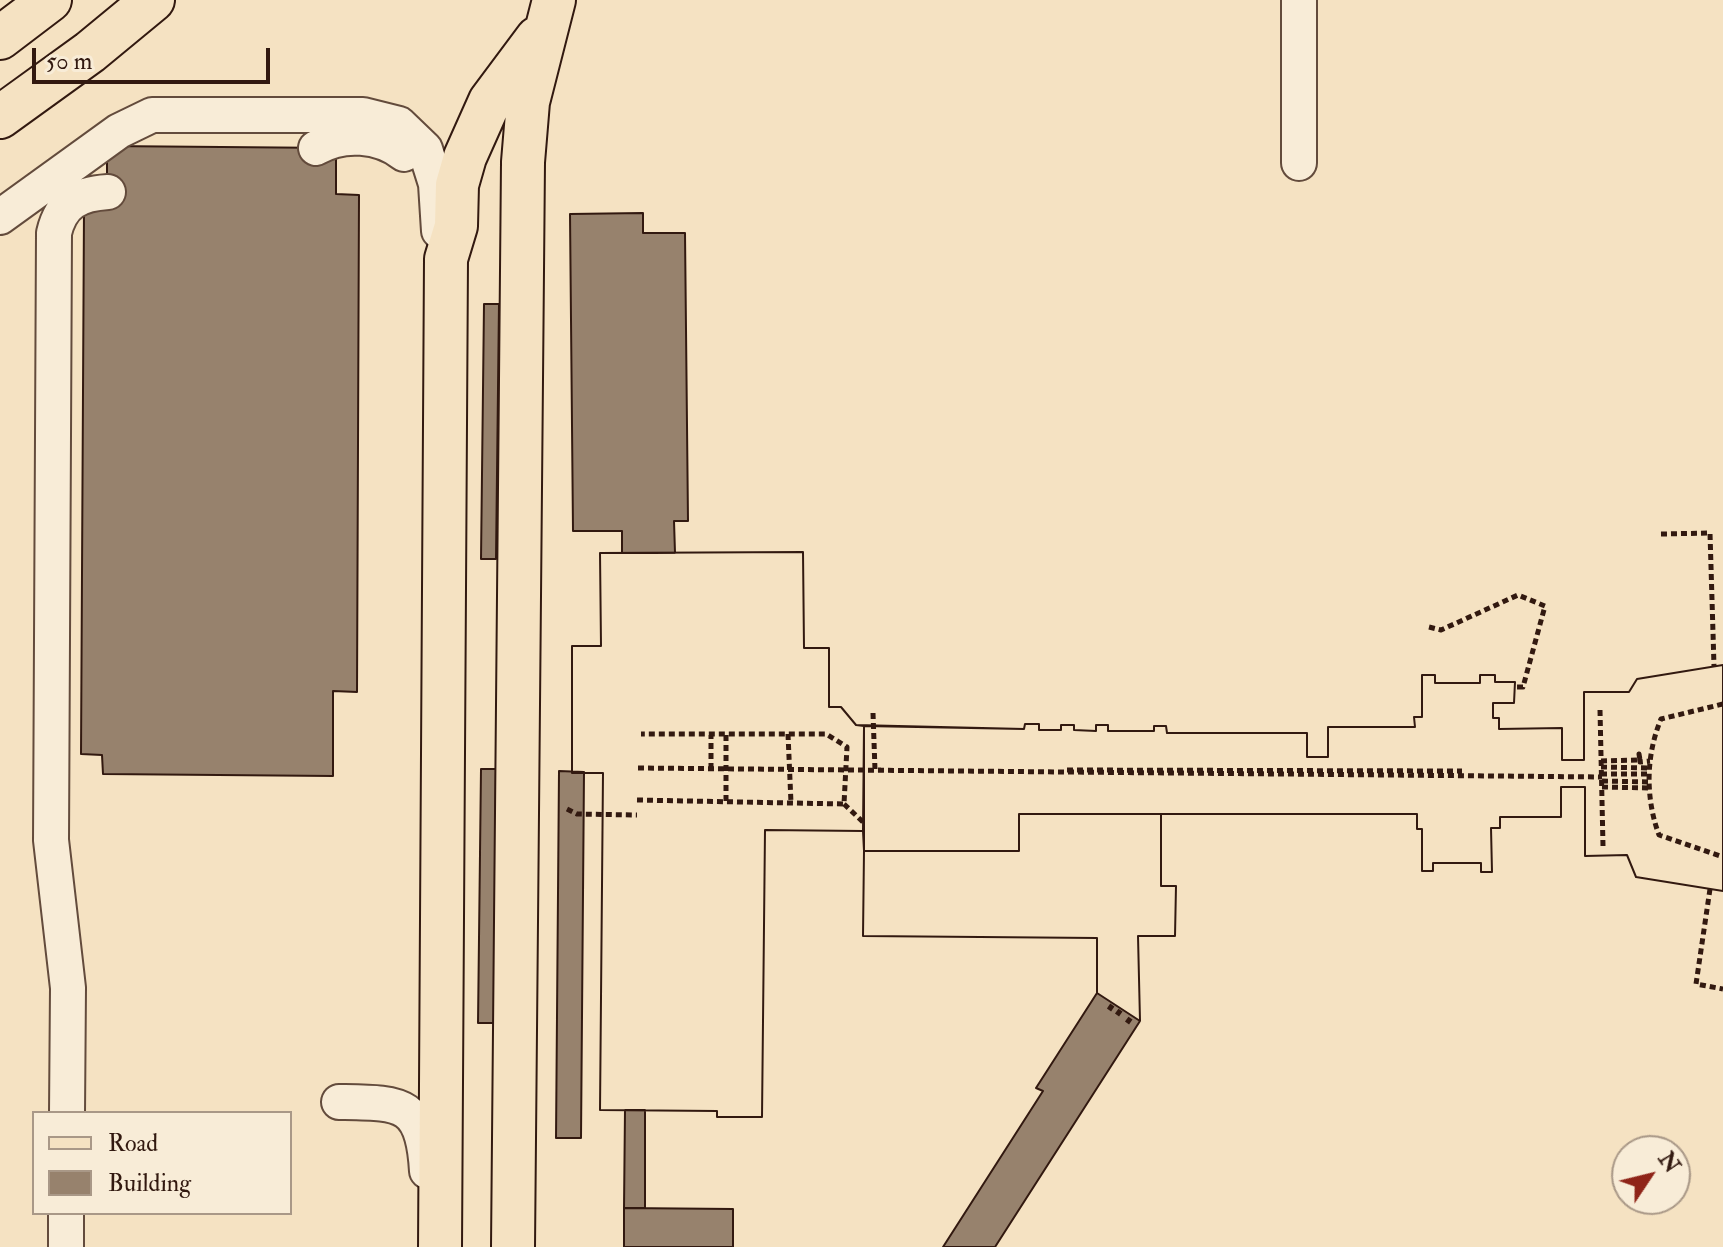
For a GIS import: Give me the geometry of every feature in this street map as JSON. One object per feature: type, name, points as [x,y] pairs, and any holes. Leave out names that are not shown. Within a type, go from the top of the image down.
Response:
[{"type":"main road","points":[[0,38],[50,0]]},
{"type":"main road","points":[[0,117],[90,52],[153,0]]},
{"type":"main road","points":[[440,1247],[446,259],[456,226],[457,185],[465,157],[490,101],[551,12]]},
{"type":"main road","points":[[513,1247],[523,162],[528,102],[551,12]]},
{"type":"lane","points":[[1299,0],[1299,163]]},
{"type":"lane","points":[[0,217],[119,131],[138,120],[165,113],[382,118],[399,124],[418,138],[430,159],[436,184],[436,220],[446,259]]},
{"type":"lane","points":[[316,148],[338,139],[369,138],[388,143],[436,184]]},
{"type":"lane","points":[[67,1111],[68,988],[51,840],[54,233],[64,207],[77,197],[108,192]]},
{"type":"lane","points":[[339,1102],[389,1104],[400,1107],[417,1121],[426,1142],[428,1247]]},
{"type":"lane","points":[[66,1215],[66,1247]]},
{"type":"path","points":[[1661,534],[1710,533],[1714,666]]},
{"type":"path","points":[[1429,627],[1441,630],[1518,595],[1545,606],[1523,687],[1515,687]]},
{"type":"path","points":[[1723,704],[1661,719],[1650,746],[1651,813],[1659,835],[1723,857]]},
{"type":"path","points":[[1600,710],[1603,846]]},
{"type":"path","points":[[873,713],[875,770],[1462,771]]},
{"type":"path","points":[[641,734],[826,734],[847,747],[844,804]]},
{"type":"path","points":[[726,734],[726,802]]},
{"type":"path","points":[[788,734],[791,803]]},
{"type":"path","points":[[711,735],[711,769]]},
{"type":"path","points":[[1601,764],[1627,760],[1640,760],[1639,754],[1640,762],[1650,768]]},
{"type":"path","points":[[1601,764],[1610,778]]},
{"type":"path","points":[[638,768],[1602,780],[1650,768]]},
{"type":"path","points":[[1602,780],[1610,778],[1650,785]]},
{"type":"path","points":[[637,800],[844,804],[863,822]]},
{"type":"path","points":[[567,809],[577,814],[637,815]]},
{"type":"path","points":[[1710,889],[1696,984],[1723,989]]},
{"type":"path","points":[[1117,1015],[1122,1008]]},
{"type":"path","points":[[1127,1023],[1132,1016]]},
{"type":"building","points":[[107,146],[336,148],[336,194],[359,195],[357,692],[333,691],[333,776],[103,774],[102,755],[81,754],[84,210],[107,210]]},
{"type":"building","points":[[643,213],[643,233],[685,233],[688,521],[674,521],[675,553],[622,553],[622,531],[573,531],[570,214]]},
{"type":"building","points":[[484,304],[499,304],[496,559],[481,559]]},
{"type":"building","points":[[803,552],[804,648],[829,648],[829,707],[841,707],[856,725],[864,726],[863,831],[765,830],[762,1117],[717,1117],[717,1111],[600,1110],[603,773],[572,773],[572,646],[601,646],[600,553]]},
{"type":"building","points":[[803,552],[804,648],[829,648],[829,707],[841,707],[856,725],[1024,729],[1025,724],[1039,724],[1039,730],[1061,730],[1061,725],[1074,725],[1074,730],[1096,731],[1096,725],[1108,725],[1108,731],[1154,731],[1154,726],[1166,726],[1167,733],[1307,733],[1307,757],[1328,757],[1328,727],[1415,727],[1414,717],[1422,717],[1422,675],[1435,675],[1435,683],[1480,683],[1480,675],[1495,675],[1495,682],[1515,682],[1514,703],[1493,703],[1493,718],[1499,718],[1499,729],[1562,728],[1562,760],[1584,760],[1584,692],[1629,692],[1637,679],[1723,665],[1723,891],[1636,877],[1627,855],[1585,856],[1585,787],[1561,787],[1561,817],[1500,817],[1500,828],[1491,828],[1492,872],[1481,872],[1481,863],[1433,863],[1433,871],[1422,871],[1422,829],[1417,829],[1417,814],[1019,814],[1019,851],[864,851],[863,831],[765,830],[762,1117],[717,1117],[717,1111],[600,1110],[603,773],[572,773],[572,646],[601,646],[600,553]]},
{"type":"building","points":[[1723,665],[1723,891],[1636,877],[1627,855],[1585,856],[1585,787],[1561,787],[1561,817],[1500,817],[1500,828],[1491,828],[1492,872],[1481,872],[1481,863],[1433,863],[1433,871],[1422,871],[1422,829],[1417,829],[1417,814],[1019,814],[1019,851],[864,851],[864,726],[1024,729],[1025,724],[1039,724],[1039,730],[1061,730],[1061,725],[1074,725],[1074,730],[1096,731],[1096,725],[1108,725],[1108,731],[1154,731],[1154,726],[1166,726],[1167,733],[1307,733],[1307,757],[1328,757],[1328,727],[1415,727],[1414,717],[1422,717],[1422,675],[1435,675],[1435,683],[1480,683],[1480,675],[1495,675],[1495,682],[1515,682],[1514,703],[1493,703],[1493,718],[1499,718],[1499,729],[1562,728],[1562,760],[1584,760],[1584,692],[1629,692],[1637,679]]},
{"type":"building","points":[[481,769],[496,769],[494,1023],[478,1023]]},
{"type":"building","points":[[559,771],[584,772],[581,1138],[556,1138]]},
{"type":"building","points":[[1019,814],[1161,814],[1161,886],[1176,886],[1175,936],[1138,936],[1140,1021],[1097,993],[1097,938],[863,936],[864,851],[1019,851]]},
{"type":"building","points":[[1019,814],[1161,814],[1161,886],[1176,886],[1175,936],[1138,936],[1140,1021],[995,1247],[943,1247],[1043,1091],[1036,1088],[1097,993],[1097,938],[863,936],[864,851],[1019,851]]},
{"type":"building","points":[[1097,993],[1140,1021],[995,1247],[943,1247],[1043,1091],[1036,1088]]},
{"type":"building","points":[[1097,993],[1140,1021],[995,1247],[943,1247],[1043,1091],[1036,1088]]},
{"type":"building","points":[[625,1110],[645,1110],[645,1208],[624,1208]]},
{"type":"building","points":[[624,1208],[733,1209],[733,1247],[624,1247]]}]
